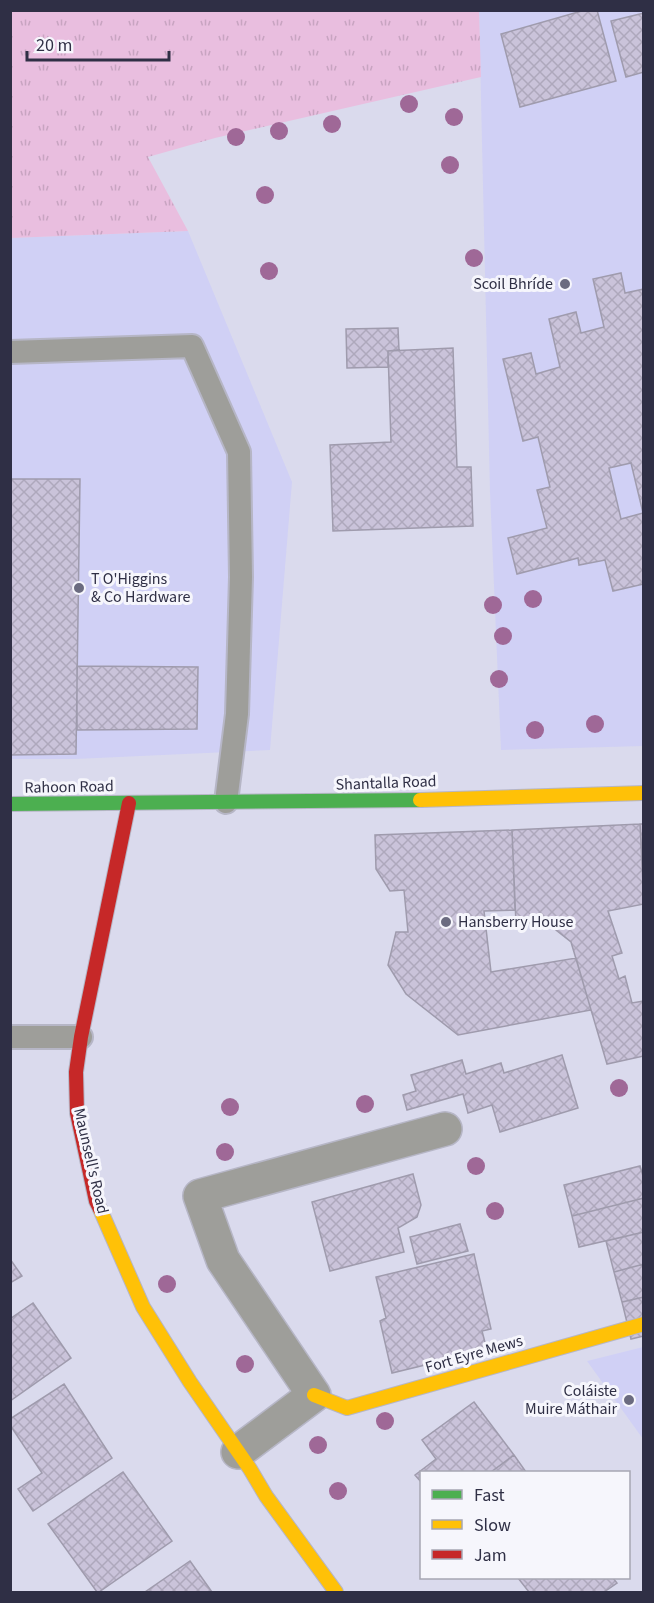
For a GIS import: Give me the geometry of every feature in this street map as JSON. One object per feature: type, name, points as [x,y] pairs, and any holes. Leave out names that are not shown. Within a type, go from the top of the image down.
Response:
[{"type":"street","name":"Shantalla Road","points":[[129,803],[352,802],[644,793]]},
{"type":"street","name":"Rahoon Road","points":[[10,804],[129,803]]},
{"type":"street","name":"Maunsell's Road","points":[[129,803],[81,1036],[76,1071],[77,1113],[96,1201],[143,1307],[266,1496],[336,1593]]},
{"type":"street","points":[[238,1452],[314,1395],[223,1260],[200,1196],[445,1129]]},
{"type":"street","name":"Fort Eyre Mews","points":[[314,1395],[347,1408],[644,1324]]},
{"type":"lane","points":[[10,352],[192,346],[239,452],[241,577],[237,714],[226,802]]},
{"type":"lane","points":[[10,1037],[81,1036]]},
{"type":"shaded area","name":"Scoil Bhríde","points":[[479,11],[643,11],[643,746],[501,750],[490,492]]},
{"type":"shaded area","points":[[188,231],[292,482],[270,750],[75,759],[11,759],[10,238]]},
{"type":"shaded area","name":"Coláiste Muire Máthair","points":[[644,1347],[643,1439],[587,1361]]},
{"type":"green space","points":[[10,11],[479,11],[481,77],[215,138],[148,157],[188,231],[11,238]]},
{"type":"building","points":[[585,10],[597,10],[616,81],[520,107],[501,34]]},
{"type":"building","points":[[644,13],[644,72],[626,77],[611,21]]},
{"type":"building","points":[[621,273],[625,293],[644,289],[644,584],[613,591],[605,560],[579,565],[578,558],[517,574],[508,538],[547,528],[537,490],[550,487],[538,437],[523,441],[503,359],[531,353],[536,374],[560,367],[549,319],[576,312],[581,333],[604,327],[593,279]],"holes":[[[631,463],[643,513],[621,519],[609,468]]]},
{"type":"building","points":[[398,328],[399,350],[388,351],[388,367],[347,368],[346,329]]},
{"type":"building","points":[[453,348],[457,467],[471,467],[473,526],[333,531],[330,445],[391,442],[388,351]]},
{"type":"building","points":[[10,479],[80,479],[76,754],[10,755]]},
{"type":"building","points":[[77,666],[198,667],[197,729],[77,730]]},
{"type":"building","points":[[640,824],[644,904],[608,911],[622,953],[612,956],[619,979],[625,976],[632,1003],[644,1001],[644,1056],[607,1064],[571,942],[556,930],[553,921],[516,924],[512,830]]},
{"type":"building","points":[[640,824],[644,824],[644,884]]},
{"type":"building","name":"Hansberry House","points":[[512,830],[515,910],[484,911],[491,972],[576,958],[591,1010],[458,1035],[406,994],[388,965],[396,932],[408,932],[404,890],[390,891],[376,869],[375,835]]},
{"type":"building","points":[[562,1055],[578,1108],[500,1132],[492,1105],[468,1113],[463,1094],[407,1110],[403,1095],[416,1091],[411,1075],[462,1060],[466,1074],[501,1063],[504,1073]]},
{"type":"building","points":[[640,1166],[644,1179],[644,1198],[572,1216],[564,1185]]},
{"type":"building","points":[[413,1174],[421,1205],[417,1217],[398,1228],[404,1252],[330,1271],[312,1202]]},
{"type":"building","points":[[644,1198],[644,1232],[579,1247],[572,1216]]},
{"type":"building","points":[[460,1224],[468,1251],[417,1264],[410,1237]]},
{"type":"building","points":[[644,1232],[644,1264],[614,1272],[606,1241]]},
{"type":"building","points":[[474,1254],[491,1329],[482,1331],[487,1350],[392,1373],[380,1321],[386,1318],[376,1277]]},
{"type":"building","points":[[10,1259],[22,1276],[10,1283]]},
{"type":"building","points":[[644,1264],[644,1297],[622,1302],[614,1272]]},
{"type":"building","points":[[644,1297],[644,1336],[631,1339],[622,1302]]},
{"type":"building","points":[[33,1303],[71,1358],[10,1401],[10,1319]]},
{"type":"building","points":[[64,1384],[112,1458],[33,1511],[18,1489],[42,1473],[10,1425],[10,1419]]},
{"type":"building","points":[[474,1402],[514,1455],[492,1471],[420,1471],[436,1459],[422,1440]]},
{"type":"building","points":[[514,1455],[525,1471],[492,1471]]},
{"type":"building","points":[[420,1471],[420,1481],[415,1475]]},
{"type":"building","points":[[123,1472],[172,1541],[97,1592],[48,1524]]},
{"type":"building","points":[[190,1561],[212,1592],[145,1592]]},
{"type":"building","points":[[519,1579],[614,1579],[617,1583],[604,1592],[529,1592]]},
{"type":"traffic: fast","points":[[10,804],[420,800]]},
{"type":"traffic: slow","points":[[420,800],[644,793]]},
{"type":"traffic: slow","points":[[100,1209],[143,1307],[266,1496],[336,1592]]},
{"type":"traffic: slow","points":[[314,1395],[347,1408],[644,1324]]},
{"type":"traffic: jam","points":[[100,1209],[96,1201],[77,1113],[76,1072],[81,1037],[129,803]]},
{"type":"place","name":"Scoil Bhríde","points":[[565,284]]},
{"type":"place","name":"T O'Higgins & Co Hardware","points":[[79,588]]},
{"type":"place","name":"Hansberry House","points":[[446,922]]},
{"type":"place","name":"Coláiste Muire Máthair","points":[[629,1400]]}]
